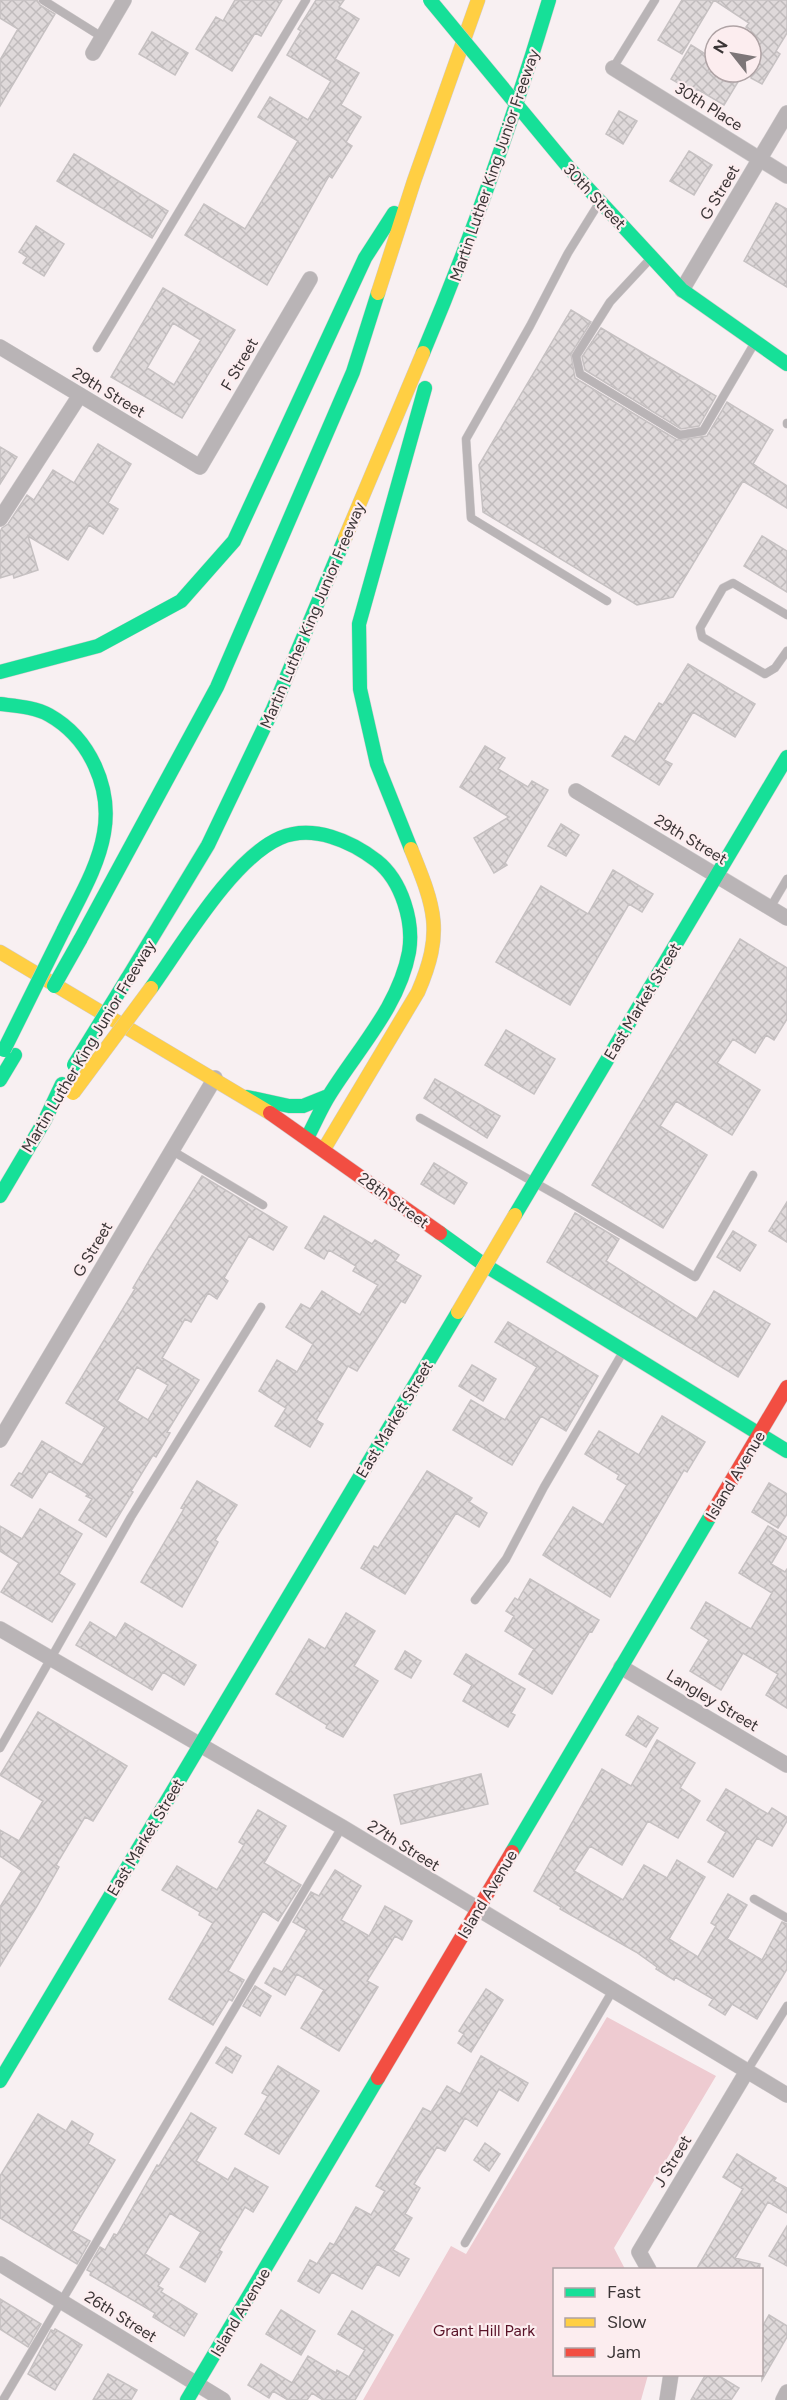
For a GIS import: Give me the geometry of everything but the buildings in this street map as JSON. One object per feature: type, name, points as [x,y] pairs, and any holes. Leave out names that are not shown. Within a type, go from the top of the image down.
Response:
[{"type":"main road","name":"30th Street","points":[[430,0],[570,169],[682,290],[787,364]]},
{"type":"main road","points":[[47,998],[217,687],[353,372],[414,182],[478,0]]},
{"type":"main road","name":"Martin Luther King Junior Freeway","points":[[0,1196],[45,1120],[68,1089],[127,979],[208,845],[273,709],[462,261],[520,97],[549,0]]},
{"type":"main road","points":[[0,672],[98,646],[181,601],[234,542],[365,258],[414,182]]},
{"type":"main road","points":[[324,1149],[418,992],[429,966],[434,943],[429,894],[377,764],[371,739],[360,689],[358,624],[462,261]]},
{"type":"main road","points":[[0,704],[48,714],[73,732],[87,749],[98,771],[106,799],[105,832],[97,860],[6,1054],[0,1080]]},
{"type":"main road","name":"East Market Street","points":[[0,2081],[787,757]]},
{"type":"main road","points":[[68,1089],[151,988],[243,863],[260,848],[280,838],[303,832],[328,834],[358,846],[381,863],[399,890],[409,919],[410,950],[403,974],[391,1000],[328,1096],[307,1138]]},
{"type":"main road","name":"28th Street","points":[[0,952],[247,1097],[324,1149],[483,1264],[787,1451]]},
{"type":"main road","points":[[6,1054],[31,1026]]},
{"type":"main road","points":[[247,1097],[289,1106],[303,1106],[328,1096]]},
{"type":"main road","name":"Island Avenue","points":[[187,2400],[787,1387]]},
{"type":"street","points":[[93,53],[124,0]]},
{"type":"street","name":"30th Place","points":[[613,68],[787,176]]},
{"type":"street","name":"G Street","points":[[682,290],[787,113]]},
{"type":"street","name":"F Street","points":[[200,467],[310,279]]},
{"type":"street","name":"29th Street","points":[[0,347],[200,467]]},
{"type":"street","points":[[0,519],[80,395]]},
{"type":"street","name":"29th Street","points":[[576,791],[787,918]]},
{"type":"street","name":"G Street","points":[[0,1440],[215,1078]]},
{"type":"street","name":"27th Street","points":[[0,1629],[342,1827],[477,1911],[787,2095]]},
{"type":"street","name":"Langley Street","points":[[621,1667],[787,1765]]},
{"type":"street","name":"J Street","points":[[648,2268],[639,2252],[747,2071]]},
{"type":"street","name":"26th Street","points":[[0,2264],[223,2400]]},
{"type":"street","points":[[667,2400],[671,2376]]},
{"type":"street","points":[[783,2400],[787,2392]]},
{"type":"lane","points":[[44,0],[102,37]]},
{"type":"lane","points":[[97,348],[306,0]]},
{"type":"lane","points":[[613,68],[655,0]]},
{"type":"lane","points":[[600,201],[568,253],[466,440],[471,518],[607,601]]},
{"type":"lane","points":[[652,256],[610,302],[595,324],[576,356],[580,374],[680,435],[703,431],[756,341]]},
{"type":"lane","points":[[787,615],[733,583],[723,588],[700,628],[702,637],[765,674],[775,669],[787,651]]},
{"type":"lane","points":[[770,908],[787,879]]},
{"type":"lane","points":[[420,1118],[534,1182],[694,1277],[753,1175]]},
{"type":"lane","points":[[171,1150],[263,1205]]},
{"type":"lane","points":[[0,1748],[3,1737],[52,1659],[131,1517],[261,1307]]},
{"type":"lane","points":[[475,1600],[506,1559],[543,1486],[624,1350]]},
{"type":"lane","points":[[3,2400],[342,1827]]},
{"type":"lane","points":[[754,1899],[787,1918]]},
{"type":"lane","points":[[465,2243],[613,1990]]},
{"type":"lane","points":[[747,2071],[787,2006]]},
{"type":"green space","name":"Grant Hill Park","points":[[607,2017],[716,2076],[614,2248],[624,2268],[553,2268],[553,2376],[648,2376],[641,2400],[363,2400],[451,2246],[466,2254]]},
{"type":"traffic: fast","points":[[430,0],[570,169]]},
{"type":"traffic: fast","points":[[423,353],[491,178],[549,0]]},
{"type":"traffic: fast","points":[[570,169],[682,290],[787,364]]},
{"type":"traffic: fast","points":[[0,672],[98,646],[181,601],[234,541],[365,258],[394,213]]},
{"type":"traffic: fast","points":[[80,940],[217,687],[353,372],[378,293]]},
{"type":"traffic: fast","points":[[411,849],[377,764],[360,689],[359,624],[425,388]]},
{"type":"traffic: fast","points":[[127,979],[208,845],[273,709],[345,538]]},
{"type":"traffic: fast","points":[[0,704],[38,710],[63,725],[87,751],[101,782],[106,816],[101,846],[87,884],[63,931]]},
{"type":"traffic: fast","points":[[515,1215],[787,757]]},
{"type":"traffic: fast","points":[[151,988],[226,883],[244,864],[280,838],[305,833],[331,837],[356,847],[386,869],[399,891],[408,915],[410,940],[404,972],[387,1009],[330,1094],[307,1138]]},
{"type":"traffic: fast","points":[[4,1050],[63,931]]},
{"type":"traffic: fast","points":[[54,986],[80,940]]},
{"type":"traffic: fast","points":[[74,1065],[127,979]]},
{"type":"traffic: fast","points":[[0,1080],[15,1055]]},
{"type":"traffic: fast","points":[[0,1196],[45,1120],[62,1084]]},
{"type":"traffic: fast","points":[[247,1097],[289,1106],[303,1106],[328,1096]]},
{"type":"traffic: fast","points":[[440,1233],[483,1264],[787,1451]]},
{"type":"traffic: fast","points":[[0,2081],[458,1312]]},
{"type":"traffic: fast","points":[[512,1852],[711,1515]]},
{"type":"traffic: fast","points":[[187,2400],[378,2078]]},
{"type":"traffic: slow","points":[[378,293],[414,181],[478,0]]},
{"type":"traffic: slow","points":[[345,538],[423,353]]},
{"type":"traffic: slow","points":[[324,1149],[418,992],[426,971],[434,936],[433,920],[431,904],[411,849]]},
{"type":"traffic: slow","points":[[0,952],[270,1113]]},
{"type":"traffic: slow","points":[[73,1093],[151,988]]},
{"type":"traffic: slow","points":[[458,1312],[515,1215]]},
{"type":"traffic: jam","points":[[270,1113],[440,1233]]},
{"type":"traffic: jam","points":[[711,1515],[787,1387]]},
{"type":"traffic: jam","points":[[378,2078],[512,1852]]}]
